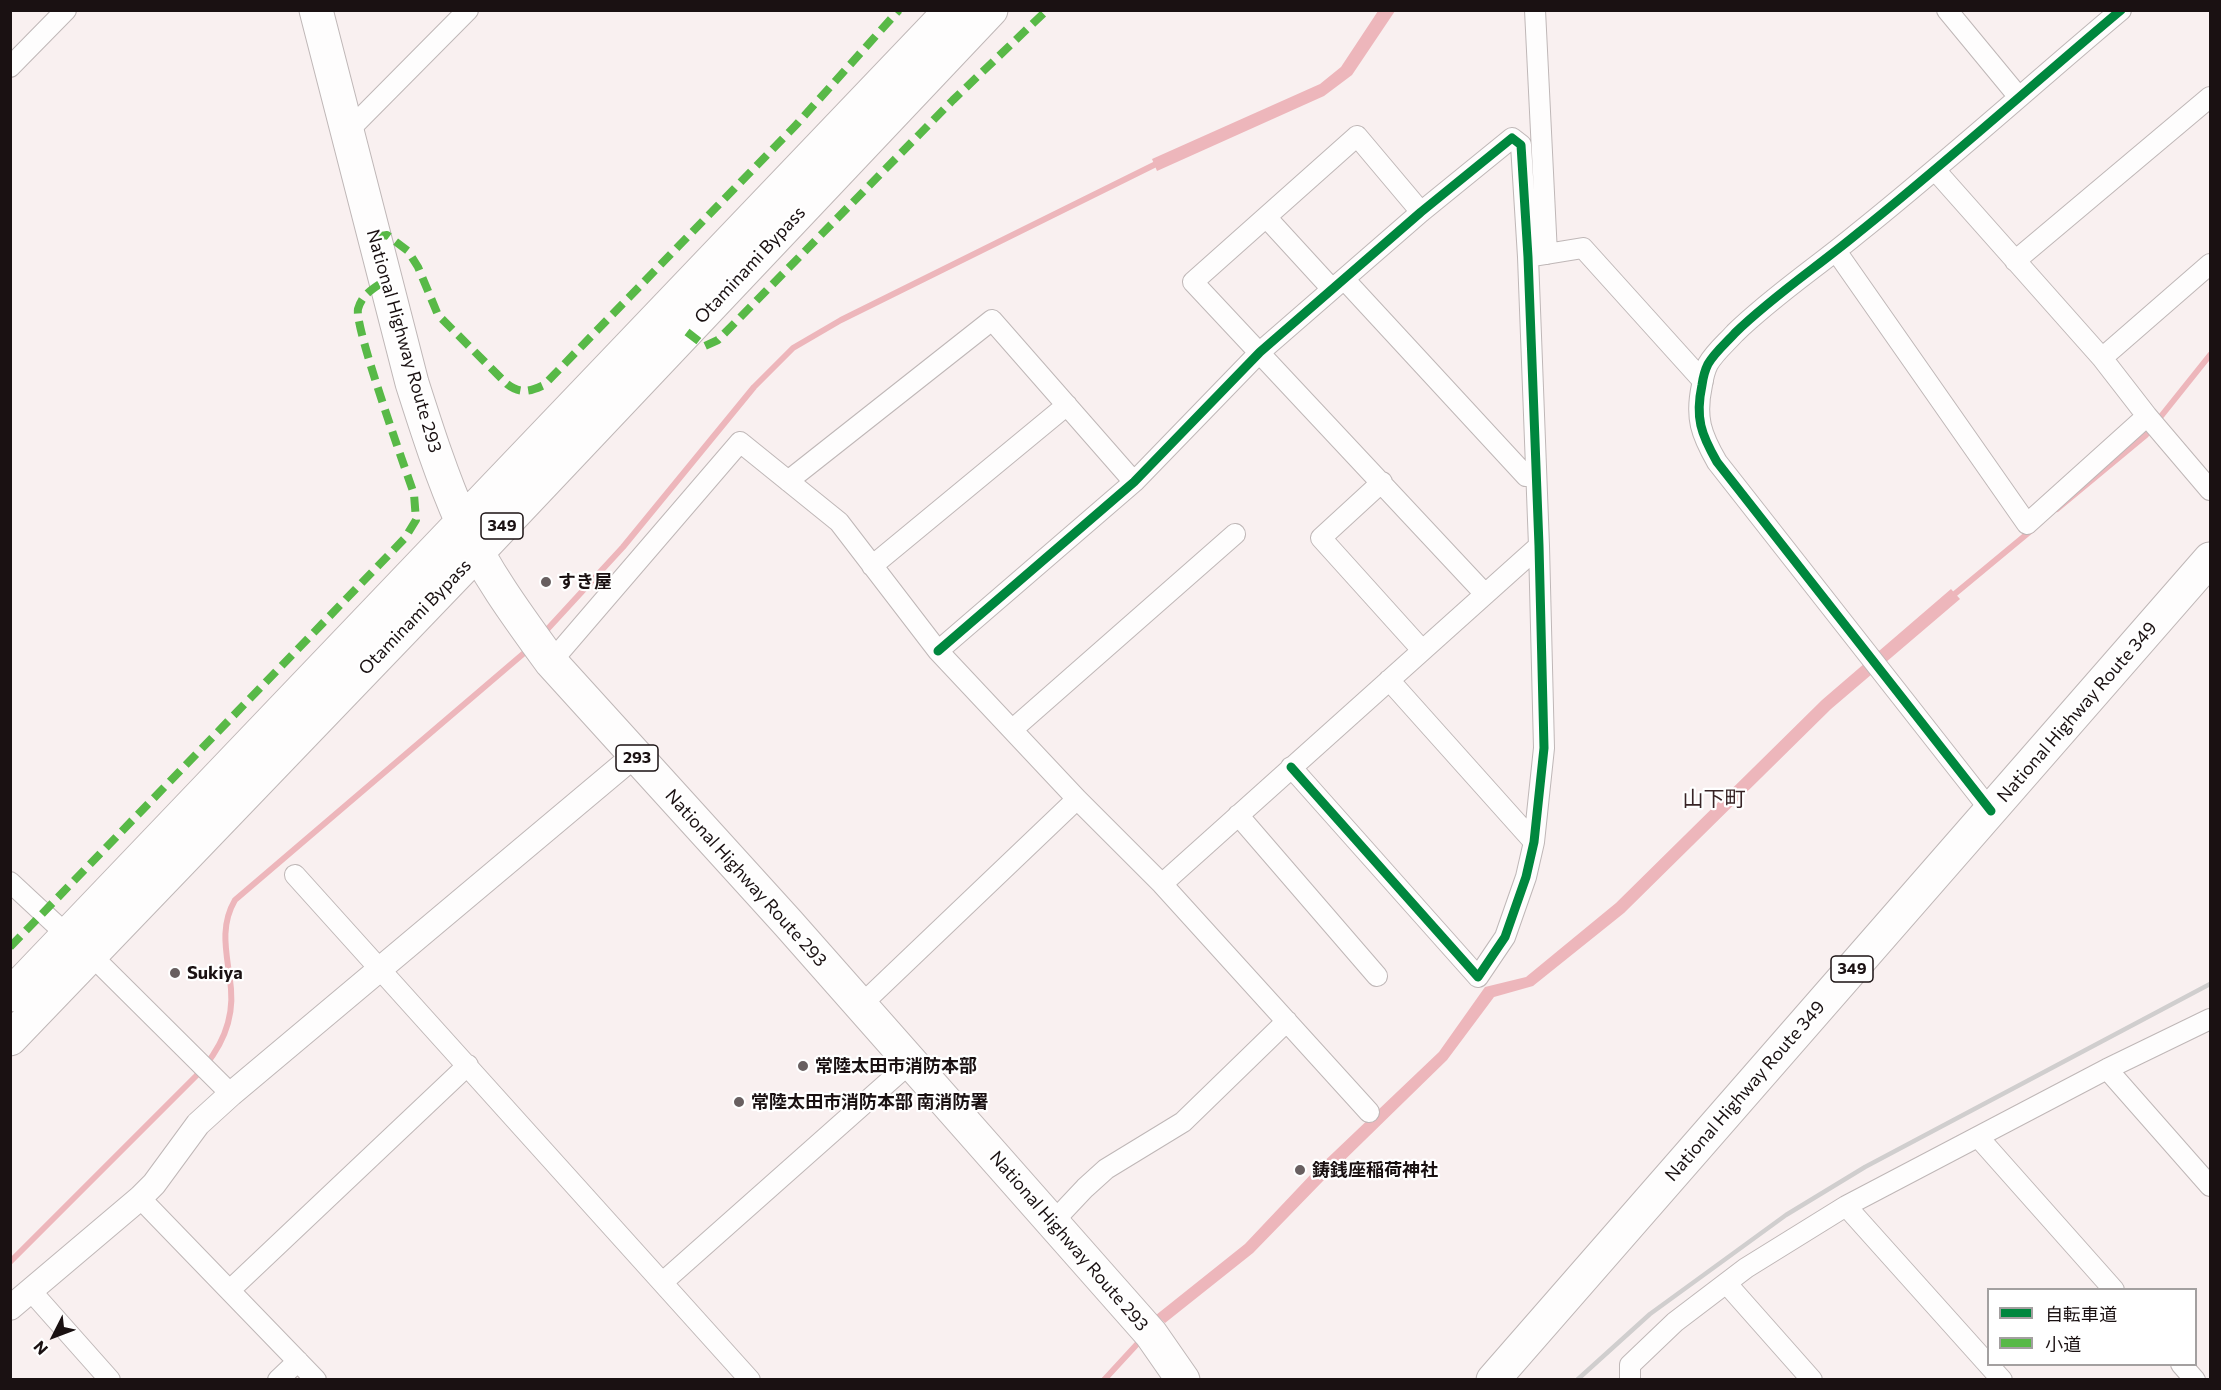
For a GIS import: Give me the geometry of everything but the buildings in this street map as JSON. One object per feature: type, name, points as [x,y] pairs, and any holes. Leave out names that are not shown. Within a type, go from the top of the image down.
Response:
[{"type":"highway","name":"National Highway Route 293","points":[[316,10],[412,383],[429,439],[463,523],[478,552],[519,617],[550,662],[911,1062],[1151,1334],[1184,1380]]},
{"type":"highway","name":"Otaminami Bypass","points":[[10,1040],[79,945],[463,523],[951,10]]},
{"type":"highway","name":"Otaminami Bypass","points":[[10,994],[79,945],[478,552],[991,10]]},
{"type":"highway","name":"National Highway Route 349","points":[[1493,1380],[2211,559]]},
{"type":"street","points":[[10,67],[66,10]]},
{"type":"street","points":[[348,131],[468,10]]},
{"type":"street","points":[[1291,767],[1478,977],[1505,937],[1526,877],[1534,842],[1544,748],[1536,473],[1538,255],[1535,10]]},
{"type":"street","points":[[1947,10],[2018,96]]},
{"type":"street","points":[[1991,811],[1717,462],[1699,424],[1698,402],[1707,366],[1715,353],[1745,324],[1936,171],[2018,96],[2120,11]]},
{"type":"street","points":[[2015,261],[2211,97]]},
{"type":"street","points":[[1420,212],[1357,136],[1193,282],[1485,594]]},
{"type":"street","points":[[938,651],[1134,482],[1260,352],[1420,212],[1512,138],[1521,145],[1538,255]]},
{"type":"street","points":[[1936,171],[2102,358],[2146,416],[2211,490]]},
{"type":"street","points":[[1266,217],[1338,284],[1526,476],[1536,473]]},
{"type":"street","points":[[1538,255],[1583,248],[1703,381]]},
{"type":"street","points":[[1836,251],[2027,524],[2146,416]]},
{"type":"street","points":[[2102,358],[2211,264]]},
{"type":"street","points":[[788,481],[992,320],[1134,482]]},
{"type":"street","points":[[872,566],[1067,405]]},
{"type":"street","points":[[550,662],[740,442],[838,522],[938,651],[1077,799],[1162,884],[1369,1112]]},
{"type":"street","points":[[1382,482],[1321,538],[1422,650]]},
{"type":"street","points":[[1013,729],[1235,534]]},
{"type":"street","points":[[1162,884],[1539,546]]},
{"type":"street","points":[[1389,680],[1534,842]]},
{"type":"street","points":[[10,1308],[140,1198],[154,1184],[198,1124],[231,1094],[635,755]]},
{"type":"street","points":[[861,1006],[1077,799]]},
{"type":"street","points":[[1238,815],[1377,976]]},
{"type":"street","points":[[295,875],[663,1282],[743,1377]]},
{"type":"street","points":[[10,882],[79,945],[231,1094]]},
{"type":"street","points":[[1630,1380],[1630,1365],[1675,1322],[1746,1268],[1846,1206],[2107,1069],[2211,1019]]},
{"type":"street","points":[[1052,1223],[1106,1169],[1183,1122],[1287,1021]]},
{"type":"street","points":[[663,1282],[911,1062]]},
{"type":"street","points":[[230,1290],[468,1065]]},
{"type":"street","points":[[2107,1069],[2211,1186]]},
{"type":"street","points":[[1979,1138],[2112,1288]]},
{"type":"street","points":[[140,1198],[316,1380]]},
{"type":"street","points":[[1846,1206],[1987,1363]]},
{"type":"street","points":[[1727,1284],[1812,1380]]},
{"type":"street","points":[[31,1291],[110,1380]]},
{"type":"street","points":[[278,1380],[298,1361]]},
{"type":"street","points":[[1989,1366],[2002,1380]]},
{"type":"street","points":[[2182,1366],[2195,1380]]},
{"type":"shaded area","points":[[1378,11],[1395,11],[1352,75],[1324,96],[1157,171],[1152,159],[1320,84],[1341,67]]},
{"type":"shaded area","points":[[1951,589],[1960,599],[1831,709],[1624,913],[1533,986],[1494,997],[1447,1060],[1253,1253],[1165,1323],[1156,1315],[1245,1244],[1314,1171],[1439,1052],[1485,987],[1526,977],[1616,903],[1822,700]]},
{"type":"waterway","points":[[543,634],[623,547],[754,387],[793,348],[841,320],[1162,161]]},
{"type":"waterway","points":[[2057,509],[2146,435],[2210,355]]},
{"type":"waterway","points":[[1951,597],[2033,529]]},
{"type":"waterway","points":[[10,1262],[196,1076],[218,1047],[230,1014],[231,989],[225,932],[235,900],[530,648]]},
{"type":"waterway","points":[[1104,1380],[1139,1342]]},
{"type":"railway","points":[[1577,1380],[1650,1314],[1786,1215],[1865,1167],[2210,984]]},
{"type":"marked path","points":[[375,237],[387,235],[408,251],[418,267],[438,315],[507,384],[520,391],[544,385],[796,125],[899,10]]},
{"type":"marked path","points":[[687,332],[705,346],[718,340],[953,100],[1047,10]]},
{"type":"marked path","points":[[10,947],[405,538],[416,520],[414,494],[391,429],[359,321],[358,309],[362,299],[386,280]]},
{"type":"cycle path","points":[[1991,811],[1717,462],[1703,434],[1699,416],[1700,397],[1707,366],[1721,348],[1750,319],[1925,178],[2121,10]]},
{"type":"cycle path","points":[[938,651],[1134,482],[1260,352],[1421,212],[1512,138],[1521,145],[1528,257],[1544,748],[1534,842],[1526,877],[1505,937],[1478,977],[1291,767]]},
{"type":"place","name":"すき屋","points":[[546,582]]},
{"type":"place","name":"Sukiya","points":[[175,973]]},
{"type":"place","name":"常陸太田市消防本部","points":[[803,1066]]},
{"type":"place","name":"常陸太田市消防本部 南消防署","points":[[739,1102]]},
{"type":"place","name":"鋳銭座稲荷神社","points":[[1300,1170]]},
{"type":"district","name":"山下町","points":[[1714,799]]}]
